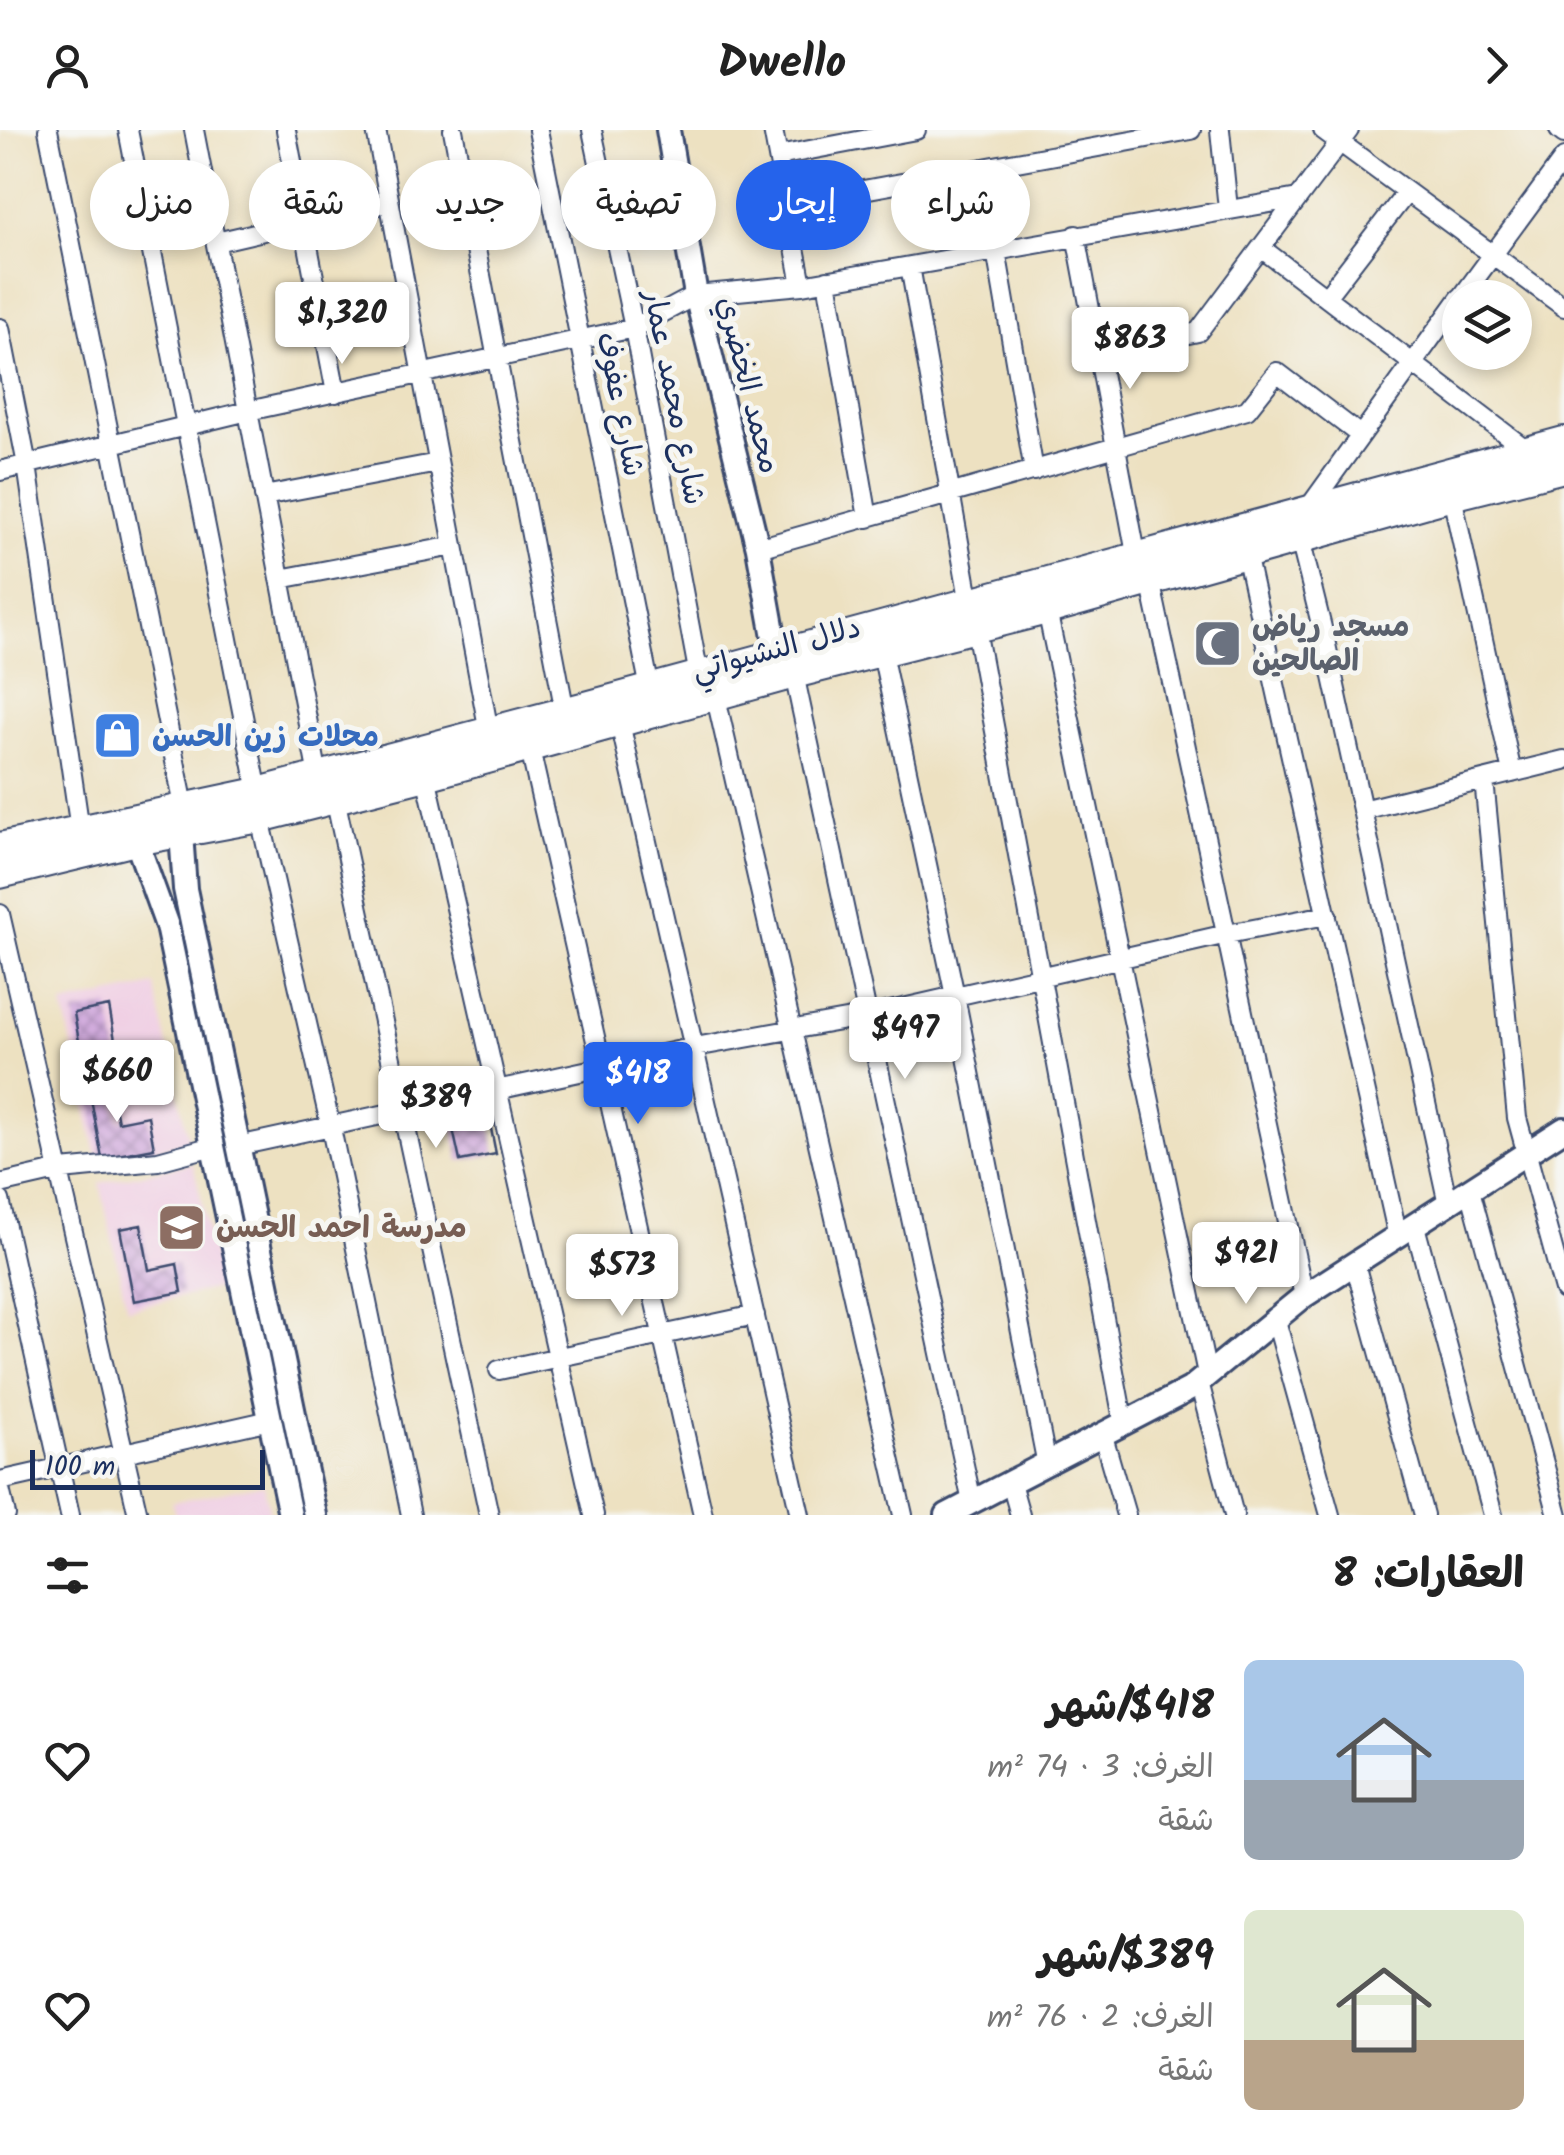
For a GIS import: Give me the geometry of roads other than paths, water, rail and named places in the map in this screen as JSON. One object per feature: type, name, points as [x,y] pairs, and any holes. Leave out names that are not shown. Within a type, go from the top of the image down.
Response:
[{"type":"main road","name":"دلال النشيواتي","points":[[326,787],[426,776],[530,749],[620,723],[707,687],[1302,526],[1564,441]]},
{"type":"main road","name":"دلال النشيواتي","points":[[785,668],[882,653],[973,616],[1047,610],[1143,569],[1246,554],[1302,526],[1452,496],[1564,468]]},
{"type":"main road","name":"دلال النشيواتي","points":[[0,874],[178,816],[259,805],[326,787],[489,732],[650,689],[707,687]]},
{"type":"main road","name":"دلال النشيواتي","points":[[0,847],[80,830],[132,830]]},
{"type":"street","points":[[48,130],[112,445],[178,816],[184,889],[315,1515]]},
{"type":"street","points":[[128,130],[259,805],[411,1515]]},
{"type":"street","points":[[194,130],[200,160]]},
{"type":"street","points":[[286,130],[292,160]]},
{"type":"street","points":[[376,130],[489,732]]},
{"type":"street","points":[[453,130],[565,712]]},
{"type":"street","name":"شارع عفوف","points":[[538,130],[650,689]]},
{"type":"street","name":"شارع محمد عمار","points":[[592,130],[707,687],[792,1030],[903,1515]]},
{"type":"street","name":"محمد الخضري","points":[[668,130],[696,295],[785,668]]},
{"type":"street","points":[[773,130],[779,160]]},
{"type":"street","points":[[778,156],[916,130]]},
{"type":"street","points":[[871,189],[1191,130]]},
{"type":"street","points":[[1220,130],[1228,209]]},
{"type":"street","points":[[1323,130],[1344,136],[1407,192],[1564,307]]},
{"type":"street","points":[[1098,353],[1198,332],[1344,136]]},
{"type":"street","points":[[1473,280],[1564,158]]},
{"type":"street","points":[[1326,296],[1407,192]]},
{"type":"street","points":[[1030,244],[1298,198]]},
{"type":"street","points":[[380,204],[389,202]]},
{"type":"street","points":[[1076,236],[1116,448],[1227,934],[1304,1296]]},
{"type":"street","points":[[1261,248],[1528,451]]},
{"type":"street","points":[[218,250],[280,579],[404,1112],[489,1515]]},
{"type":"street","points":[[308,250],[336,392]]},
{"type":"street","points":[[796,250],[802,284]]},
{"type":"street","points":[[0,471],[336,392],[634,328],[696,295],[802,284],[996,250],[1034,472]]},
{"type":"street","points":[[910,266],[1041,977],[1126,1515]]},
{"type":"street","points":[[828,280],[868,518]]},
{"type":"street","points":[[1442,323],[1360,435],[1302,526],[1448,1204]]},
{"type":"street","points":[[0,328],[28,465],[80,830]]},
{"type":"street","points":[[758,548],[1247,410],[1277,372],[1360,435]]},
{"type":"street","points":[[264,496],[438,462]]},
{"type":"street","points":[[1452,496],[1512,773]]},
{"type":"street","points":[[280,579],[454,546]]},
{"type":"street","points":[[1246,554],[1327,914],[1407,1231],[1493,1515]]},
{"type":"street","points":[[1047,610],[1234,1515]]},
{"type":"street","points":[[882,653],[1048,1465]]},
{"type":"street","points":[[785,668],[868,1016],[972,1502]]},
{"type":"street","points":[[620,723],[800,1515]]},
{"type":"street","points":[[530,749],[703,1515]]},
{"type":"street","points":[[1362,810],[1564,760]]},
{"type":"street","points":[[426,776],[594,1515]]},
{"type":"street","points":[[1484,780],[1518,1118],[1564,1290]]},
{"type":"street","points":[[132,830],[167,926],[290,1515]]},
{"type":"street","points":[[0,914],[138,1515]]},
{"type":"street","points":[[238,1146],[695,1047],[868,1016],[1327,914]]},
{"type":"street","points":[[947,1515],[1114,1430],[1203,1378],[1304,1296],[1564,1129]]},
{"type":"street","points":[[0,1184],[60,1170],[158,1161],[213,1146]]},
{"type":"street","points":[[1470,1190],[1558,1515]]},
{"type":"street","points":[[0,1200],[70,1515]]},
{"type":"street","points":[[1355,1264],[1424,1515]]},
{"type":"street","points":[[499,1370],[755,1315]]},
{"type":"street","points":[[1275,1317],[1330,1515]]},
{"type":"street","points":[[6,1515],[0,1485],[270,1420]]},
{"type":"street","points":[[1011,1483],[1020,1515]]},
{"type":"place","name":"مسجد رياض الصالحين","points":[[1217,643]]},
{"type":"place","name":"محلات زين الحسن","points":[[117,736]]},
{"type":"place","name":"مدرسة احمد الحسن","points":[[181,1227]]}]
